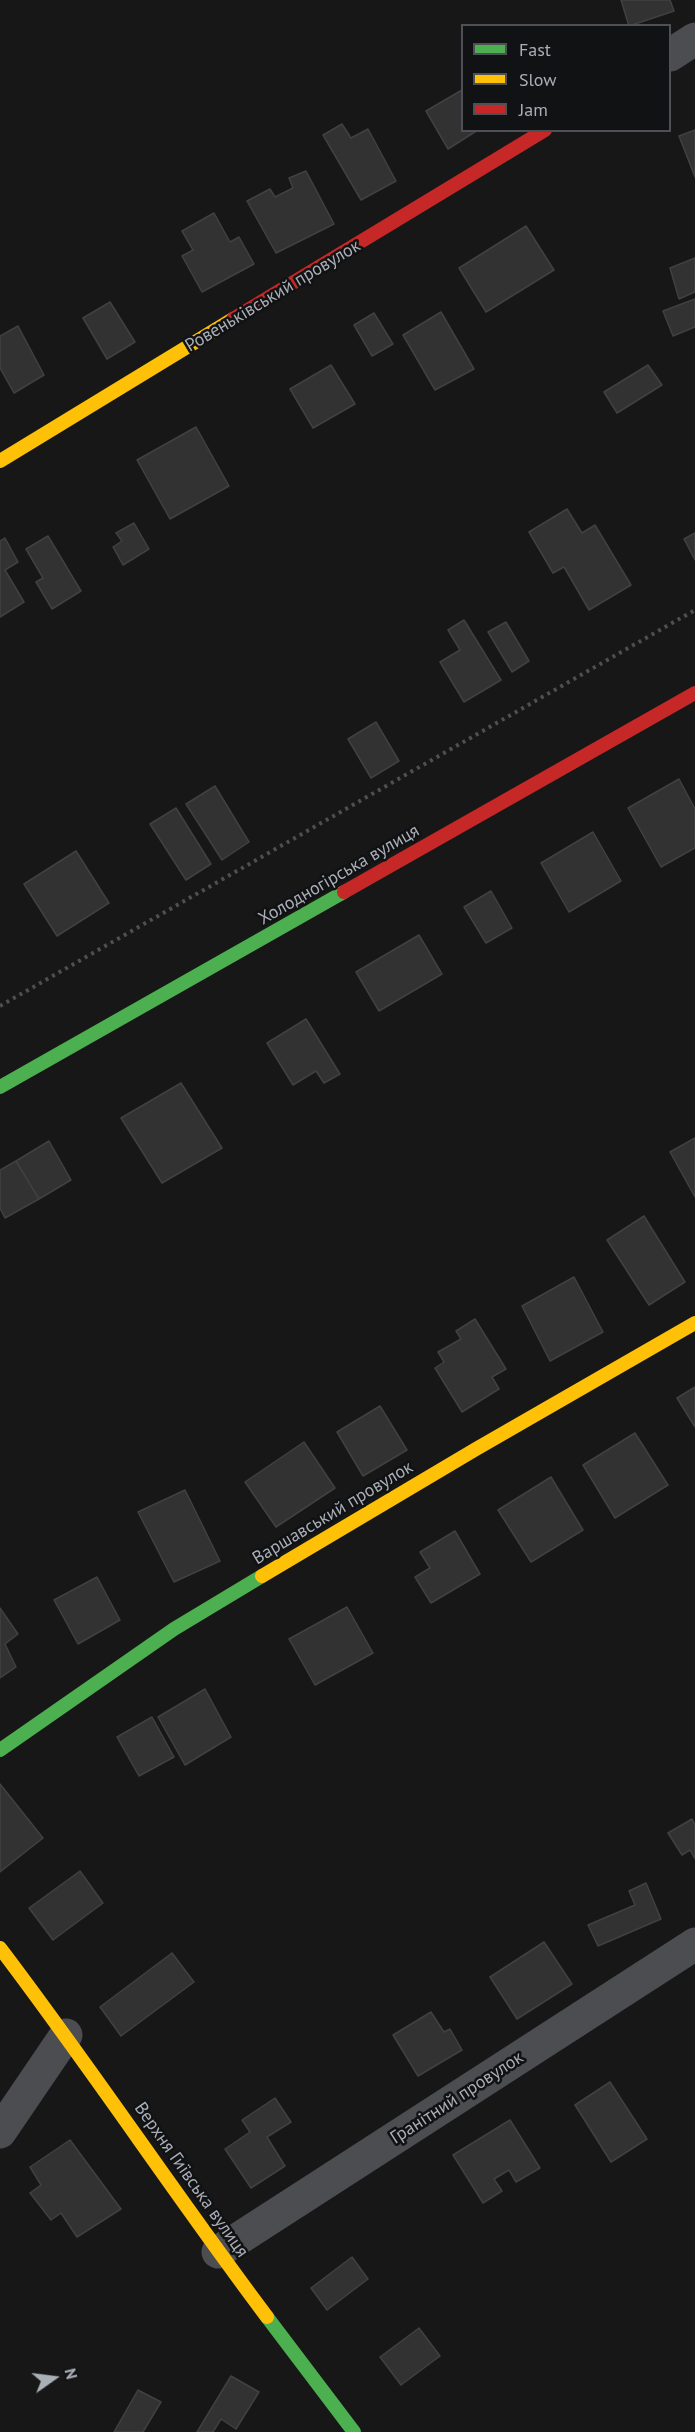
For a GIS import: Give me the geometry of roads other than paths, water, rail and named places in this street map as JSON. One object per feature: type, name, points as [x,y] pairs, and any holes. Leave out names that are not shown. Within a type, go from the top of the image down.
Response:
[{"type":"street","points":[[671,54],[695,39]]},
{"type":"street","name":"Ровеньківський провулок","points":[[0,461],[542,132]]},
{"type":"street","name":"Холодногірська вулиця","points":[[0,1087],[695,693]]},
{"type":"street","name":"Варшавський провулок","points":[[0,1750],[174,1629],[476,1449],[695,1323]]},
{"type":"street","name":"Гранітний провулок","points":[[218,2252],[695,1944]]},
{"type":"street","name":"Верхня Гиївська вулиця","points":[[0,1948],[66,2035],[218,2252],[354,2432]]},
{"type":"street","points":[[0,2132],[66,2035]]}]
